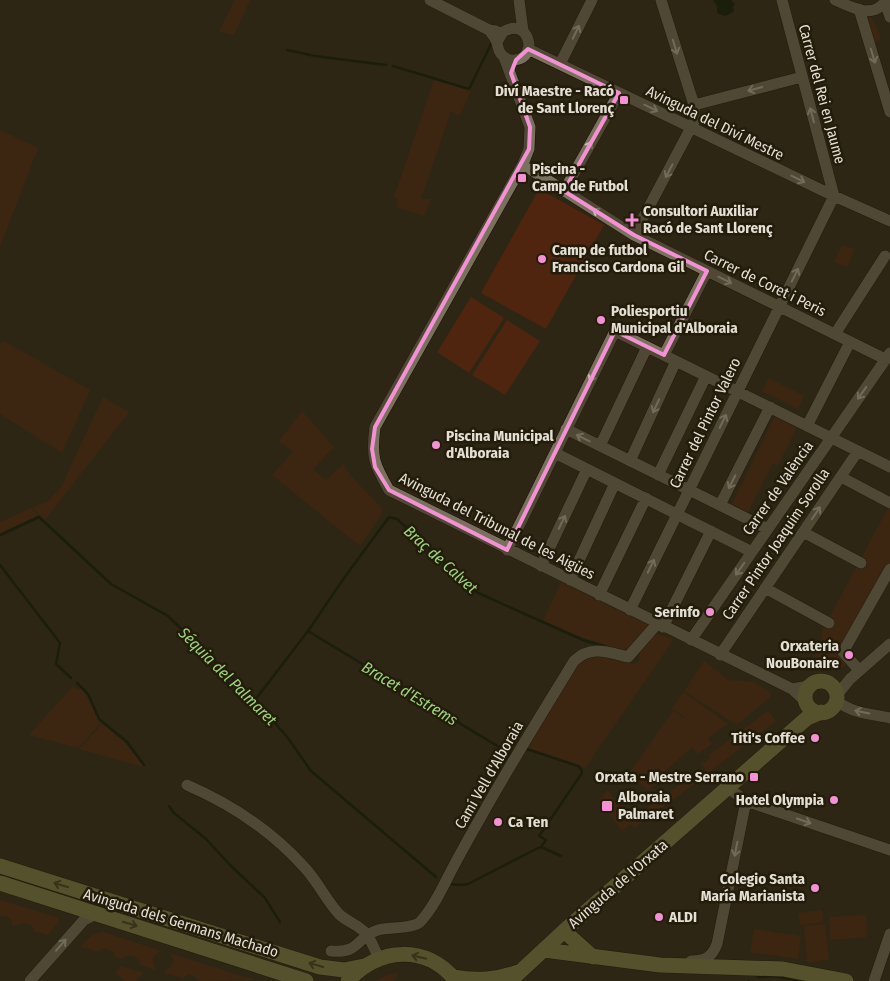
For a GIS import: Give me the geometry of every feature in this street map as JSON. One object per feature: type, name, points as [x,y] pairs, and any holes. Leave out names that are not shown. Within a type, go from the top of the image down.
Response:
[{"type":"main road","points":[[824,681],[835,694],[831,709],[811,710],[806,694],[809,686],[813,683],[824,681]]},
{"type":"main road","name":"Avinguda de l'Orxata","points":[[455,979],[492,980],[514,976],[728,788],[811,710]]},
{"type":"main road","name":"Avinguda dels Germans Machado","points":[[0,866],[320,967],[344,970],[364,966]]},
{"type":"main road","points":[[0,883],[306,981]]},
{"type":"main road","points":[[564,931],[593,957]]},
{"type":"main road","points":[[544,950],[660,965],[783,970],[846,981]]},
{"type":"main road","points":[[348,981],[364,966],[379,958],[394,954],[420,956],[432,961],[455,979]]},
{"type":"street","points":[[430,0],[500,37]]},
{"type":"street","points":[[519,0],[522,31],[529,41],[528,49],[524,56],[510,59],[498,51],[500,37],[512,28],[522,31]]},
{"type":"street","points":[[560,64],[592,0]]},
{"type":"street","points":[[634,235],[696,120],[694,105],[661,0]]},
{"type":"street","name":"Carrer del Rei en Jaume","points":[[782,0],[834,196]]},
{"type":"street","points":[[835,0],[859,10],[868,11],[877,9],[886,1],[890,17]]},
{"type":"street","points":[[859,10],[890,112]]},
{"type":"street","name":"Avinguda del Diví Mestre","points":[[528,49],[890,221]]},
{"type":"street","name":"Avinguda del Tribunal de les Aigües","points":[[510,59],[511,73],[530,127],[529,149],[523,164],[375,427],[372,449],[376,467],[389,490],[792,690],[811,710]]},
{"type":"street","points":[[694,105],[802,76]]},
{"type":"street","points":[[564,191],[620,93]]},
{"type":"street","name":"Carrer de Coret i Peris","points":[[530,169],[634,235],[850,342],[888,356]]},
{"type":"street","name":"Carrer del Pintor Valero","points":[[630,610],[834,196]]},
{"type":"street","points":[[835,334],[885,256]]},
{"type":"street","points":[[664,356],[707,271]]},
{"type":"street","points":[[507,550],[615,331],[890,466]]},
{"type":"street","points":[[807,426],[850,342]]},
{"type":"street","points":[[600,446],[647,347]]},
{"type":"street","name":"Carrer de València","points":[[691,640],[888,356]]},
{"type":"street","points":[[630,460],[676,361]]},
{"type":"street","points":[[658,475],[706,376]]},
{"type":"street","points":[[720,505],[770,407]]},
{"type":"street","points":[[566,429],[768,529]]},
{"type":"street","name":"Carrer Pintor Joaquim Sorolla","points":[[720,655],[858,451]]},
{"type":"street","points":[[555,453],[752,552]]},
{"type":"street","points":[[541,566],[587,469]]},
{"type":"street","points":[[841,476],[890,503]]},
{"type":"street","points":[[570,580],[616,483]]},
{"type":"street","points":[[599,595],[646,498]]},
{"type":"street","points":[[660,625],[711,531]]},
{"type":"street","points":[[803,532],[861,563]]},
{"type":"street","points":[[859,670],[842,652],[890,569]]},
{"type":"street","points":[[765,588],[829,623]]},
{"type":"street","name":"Camí Vell d'Alboraia","points":[[368,936],[379,930],[412,926],[420,923],[443,888],[485,810],[574,661],[586,652],[594,651],[628,657],[660,625]]},
{"type":"street","points":[[890,644],[850,678],[835,694],[844,707],[890,718]]},
{"type":"street","points":[[792,690],[809,686]]},
{"type":"street","points":[[188,785],[233,807],[268,831],[319,884],[340,914],[351,923],[363,929],[379,958]]},
{"type":"street","points":[[728,788],[746,801],[890,850]]},
{"type":"street","points":[[660,965],[682,961],[702,961],[713,955],[717,944],[746,801]]},
{"type":"street","points":[[30,981],[84,920],[96,914]]},
{"type":"street","points":[[874,981],[890,934]]},
{"type":"street","points":[[331,951],[342,952],[355,947],[368,936]]},
{"type":"highlighted area","points":[[528,49],[619,93],[564,191],[634,235],[707,271],[664,355],[615,331],[507,550],[389,490],[375,467],[372,449],[375,427],[529,149],[530,127],[511,73],[516,60]]},
{"type":"shaded area","points":[[235,0],[250,0],[234,35],[219,32]]},
{"type":"shaded area","points":[[713,0],[731,0],[735,4],[733,7],[734,11],[724,16],[717,13],[717,6]]},
{"type":"shaded area","points":[[867,17],[871,17],[881,40],[874,42]]},
{"type":"shaded area","points":[[434,80],[471,91],[459,116],[451,111],[421,199],[431,199],[424,216],[396,207],[398,199],[394,197]]},
{"type":"shaded area","points":[[0,130],[38,148],[0,247]]},
{"type":"shaded area","name":"Camp de futbol Francisco Cardona Gil","points":[[539,189],[604,225],[546,329],[481,293]]},
{"type":"shaded area","points":[[842,245],[855,249],[847,267],[834,262]]},
{"type":"shaded area","points":[[471,297],[504,318],[469,373],[437,352]]},
{"type":"shaded area","points":[[507,320],[540,341],[505,395],[472,375]]},
{"type":"shaded area","points":[[4,341],[90,390],[62,453],[0,414],[0,345]]},
{"type":"shaded area","points":[[769,378],[804,396],[798,409],[762,391]]},
{"type":"shaded area","points":[[103,397],[129,412],[45,520],[32,508],[48,501],[61,487]]},
{"type":"shaded area","points":[[302,411],[334,447],[313,469],[326,480],[343,464],[351,476],[380,506],[382,512],[380,517],[360,546],[272,475],[293,452],[279,441]]},
{"type":"shaded area","points":[[775,416],[797,427],[778,465],[773,463],[748,512],[732,504]]},
{"type":"shaded area","points":[[890,504],[890,566],[840,651],[849,663],[842,668],[822,664],[814,658],[821,647],[822,631]]},
{"type":"shaded area","points":[[31,508],[38,515],[0,534],[0,522]]},
{"type":"shaded area","points":[[561,582],[648,625],[631,646],[623,650],[587,639],[543,621]]},
{"type":"shaded area","points":[[655,633],[674,639],[585,768],[527,748],[580,661],[599,655],[634,664],[639,661],[640,650]]},
{"type":"shaded area","points":[[704,661],[728,680],[754,682],[771,692],[770,697],[737,725],[684,691]]},
{"type":"shaded area","points":[[73,686],[78,690],[81,688],[101,723],[78,748],[29,735]]},
{"type":"shaded area","points":[[683,692],[728,724],[708,738],[712,744],[698,754],[692,747],[662,774],[665,779],[648,790],[627,776],[673,711],[685,717],[672,709]]},
{"type":"shaded area","points":[[768,711],[776,721],[708,773],[701,764],[710,758],[709,755]]},
{"type":"shaded area","points":[[102,724],[122,739],[144,767],[79,749]]},
{"type":"shaded area","points":[[689,770],[697,782],[634,828],[630,824],[622,831],[598,800],[608,790],[629,821],[683,782],[679,776]]},
{"type":"shaded area","points":[[0,900],[57,917],[59,921],[48,935],[34,931],[28,923],[12,925],[9,918],[0,916]]},
{"type":"shaded area","points":[[822,910],[823,922],[800,925],[798,913]]},
{"type":"shaded area","points":[[866,915],[867,937],[830,940],[829,917]]},
{"type":"shaded area","points":[[825,924],[829,960],[807,962],[804,926]]},
{"type":"shaded area","points":[[754,929],[801,936],[798,959],[750,952]]},
{"type":"shaded area","points":[[103,932],[162,951],[153,958],[156,970],[140,965],[139,960],[133,956],[126,956],[123,959],[115,957],[113,951],[103,948],[98,952],[83,947],[82,945],[91,936]]},
{"type":"shaded area","points":[[169,953],[255,980],[199,981],[196,977],[189,974],[182,978],[163,972],[169,968],[173,961]]},
{"type":"shaded area","points":[[121,966],[144,973],[136,981],[125,981],[115,973]]},
{"type":"shaded area","points":[[398,973],[394,981],[375,981],[390,974]]},
{"type":"waterway","points":[[393,66],[469,89],[491,44]]},
{"type":"waterway","points":[[287,50],[315,56],[386,65]]},
{"type":"waterway","name":"Séquia del Palmaret","points":[[0,535],[39,517],[111,584],[168,616],[255,700],[288,738],[311,771],[436,877]]},
{"type":"waterway","name":"Braç de Calvet","points":[[255,700],[308,631],[389,517],[397,519],[476,592],[583,640],[604,646]]},
{"type":"waterway","points":[[0,565],[60,643],[56,664],[71,678]]},
{"type":"waterway","name":"Bracet d'Estrems","points":[[308,631],[512,755]]},
{"type":"waterway","points":[[77,683],[88,694],[99,719],[127,742],[144,765]]},
{"type":"waterway","name":"Bracet d'Estrems","points":[[526,750],[578,766],[582,773],[539,836],[546,840],[541,847]]},
{"type":"waterway","points":[[169,806],[174,813],[206,839],[265,898],[280,922]]},
{"type":"waterway","name":"Séquia del Palmaret","points":[[451,884],[468,884],[541,847],[561,856]]},
{"type":"waterway","points":[[758,977],[774,976],[802,981]]},
{"type":"place","name":"Diví Maestre - Racó de Sant Llorenç","points":[[624,100]]},
{"type":"place","name":"Piscina - Camp de Futbol","points":[[522,178]]},
{"type":"place","name":"Consultori Auxiliar Racó de Sant Llorenç","points":[[632,220]]},
{"type":"place","name":"Camp de futbol Francisco Cardona Gil","points":[[542,259]]},
{"type":"place","name":"Poliesportiu Municipal d'Alboraia","points":[[601,320]]},
{"type":"place","name":"Piscina Municipal d'Alboraia","points":[[436,445]]},
{"type":"place","name":"Serinfo","points":[[710,612]]},
{"type":"place","name":"Orxateria NouBonaire","points":[[849,655]]},
{"type":"place","name":"Titi's Coffee","points":[[815,738]]},
{"type":"place","name":"Orxata - Mestre Serrano","points":[[754,777]]},
{"type":"place","name":"Hotel Olympia","points":[[834,800]]},
{"type":"place","name":"Alboraia Palmaret","points":[[607,806]]},
{"type":"place","name":"Ca Ten","points":[[498,822]]},
{"type":"place","name":"Colegio Santa María Marianista","points":[[815,888]]},
{"type":"place","name":"ALDI","points":[[659,917]]}]
